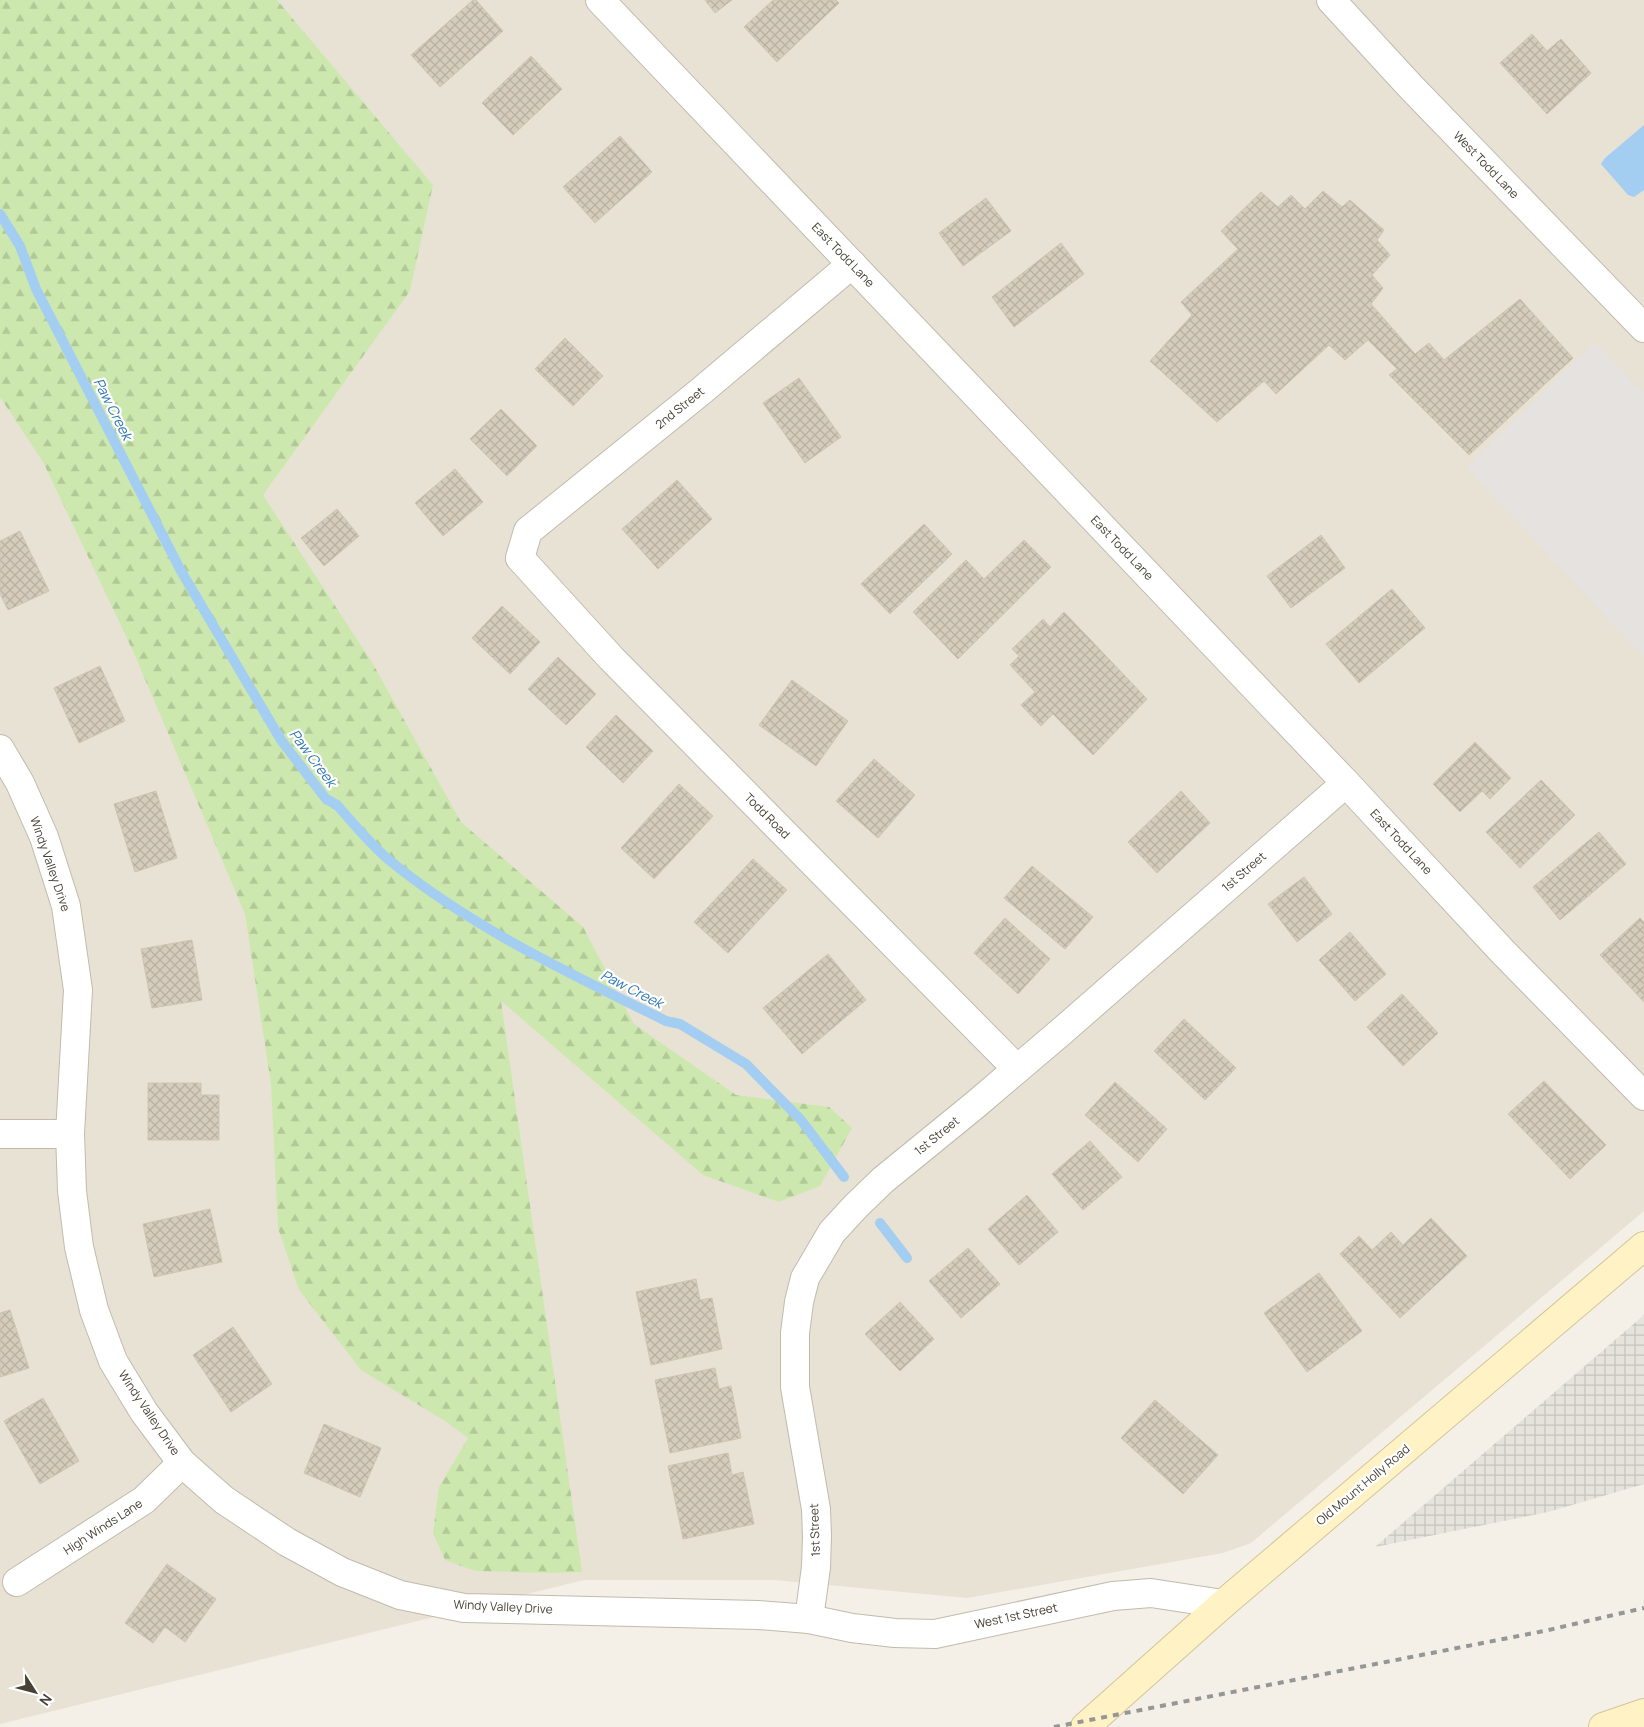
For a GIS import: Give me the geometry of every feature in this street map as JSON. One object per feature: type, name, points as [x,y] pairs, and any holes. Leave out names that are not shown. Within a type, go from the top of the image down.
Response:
[{"type":"street","name":"East Todd Lane","points":[[600,0],[1346,783],[1502,952],[1644,1096]]},
{"type":"street","name":"West Todd Lane","points":[[1331,0],[1410,86],[1644,328]]},
{"type":"street","name":"2nd Street","points":[[520,558],[528,531],[700,392],[852,264]]},
{"type":"street","name":"Todd Road","points":[[520,558],[611,658],[1017,1069]]},
{"type":"street","name":"Windy Valley Drive","points":[[0,748],[20,783],[44,837],[66,906],[78,990],[70,1134],[72,1191],[79,1247],[94,1310],[113,1361],[144,1412],[182,1463],[224,1500],[287,1542],[342,1572],[400,1595],[464,1608],[758,1615],[809,1619]]},
{"type":"street","name":"1st Street","points":[[809,1619],[816,1566],[816,1509],[795,1387],[795,1333],[799,1302],[805,1278],[832,1232],[883,1180],[1062,1031],[1346,783]]},
{"type":"street","points":[[0,1134],[70,1134]]},
{"type":"street","name":"Old Mount Holly Road","points":[[1085,1727],[1223,1604],[1644,1246]]},
{"type":"street","name":"High Winds Lane","points":[[17,1582],[144,1500],[182,1463]]},
{"type":"street","name":"West 1st Street","points":[[809,1619],[860,1630],[935,1634],[1113,1596],[1151,1593],[1223,1604]]},
{"type":"street","points":[[1603,1727],[1644,1713]]},
{"type":"shaded area","points":[[0,0],[1644,0],[1644,1211],[1251,1543],[1223,1553],[967,1598],[775,1580],[584,1580],[0,1724]]},
{"type":"shaded area","points":[[1595,343],[1644,394],[1644,657],[1466,467]]},
{"type":"shaded area","points":[[1644,1315],[1644,1484],[1548,1512],[1375,1547]]},
{"type":"green space","points":[[0,0],[277,0],[433,185],[410,291],[263,495],[373,664],[461,822],[583,927],[634,1024],[736,1095],[829,1107],[852,1128],[820,1186],[779,1202],[703,1175],[501,1001],[582,1572],[475,1571],[445,1560],[433,1533],[439,1487],[468,1438],[445,1421],[361,1370],[299,1290],[278,1228],[271,1084],[245,914],[133,651],[43,462],[0,397]]},
{"type":"water","points":[[1644,125],[1644,190],[1634,197],[1628,195],[1601,164],[1605,158]]},
{"type":"building","points":[[473,0],[476,0],[503,31],[440,87],[411,55]]},
{"type":"building","points":[[705,0],[732,0],[715,13]]},
{"type":"building","points":[[773,0],[836,0],[839,3],[777,62],[744,27]]},
{"type":"building","points":[[1532,34],[1547,51],[1561,39],[1591,73],[1547,114],[1500,63]]},
{"type":"building","points":[[531,56],[562,89],[513,135],[482,103]]},
{"type":"building","points":[[620,136],[652,172],[595,223],[563,187]]},
{"type":"building","points":[[1323,191],[1342,207],[1350,200],[1384,230],[1377,240],[1390,255],[1372,275],[1383,288],[1371,304],[1415,354],[1429,343],[1444,360],[1520,299],[1573,358],[1469,455],[1389,375],[1397,369],[1368,340],[1345,360],[1329,345],[1276,394],[1264,381],[1217,422],[1150,361],[1192,315],[1181,302],[1238,249],[1221,231],[1261,192],[1278,207],[1291,195],[1305,209]]},
{"type":"building","points":[[986,198],[1011,231],[963,266],[939,233]]},
{"type":"building","points":[[1061,243],[1084,274],[1014,327],[992,297]]},
{"type":"building","points":[[565,338],[603,376],[573,406],[535,369]]},
{"type":"building","points":[[799,378],[841,437],[805,463],[763,403]]},
{"type":"building","points":[[501,409],[537,446],[507,476],[470,439]]},
{"type":"building","points":[[455,469],[483,502],[443,536],[415,503]]},
{"type":"building","points":[[677,480],[712,519],[658,569],[622,529]]},
{"type":"building","points":[[337,509],[359,536],[324,566],[301,538]]},
{"type":"building","points":[[924,524],[952,554],[890,614],[861,584]]},
{"type":"building","points":[[20,531],[49,591],[8,610],[0,594],[0,541]]},
{"type":"building","points":[[1321,535],[1345,568],[1291,608],[1267,576]]},
{"type":"building","points":[[1024,540],[1051,567],[958,659],[913,612],[966,560],[984,579]]},
{"type":"building","points":[[1392,589],[1425,628],[1359,683],[1326,644]]},
{"type":"building","points":[[502,606],[540,642],[510,674],[472,638]]},
{"type":"building","points":[[1064,612],[1147,699],[1093,755],[1053,714],[1041,726],[1021,705],[1035,692],[1010,665],[1019,656],[1012,649],[1043,619],[1050,627]]},
{"type":"building","points":[[558,657],[596,694],[566,725],[528,689]]},
{"type":"building","points":[[100,666],[125,721],[79,743],[54,688]]},
{"type":"building","points":[[792,680],[848,721],[816,766],[759,725]]},
{"type":"building","points":[[616,715],[653,751],[623,783],[586,747]]},
{"type":"building","points":[[1475,742],[1511,778],[1490,799],[1482,791],[1460,812],[1433,784]]},
{"type":"building","points":[[874,759],[915,795],[878,838],[836,801]]},
{"type":"building","points":[[1541,780],[1575,815],[1520,868],[1486,832]]},
{"type":"building","points":[[679,784],[713,816],[654,879],[621,848]]},
{"type":"building","points":[[156,791],[177,858],[135,872],[114,804]]},
{"type":"building","points":[[1181,791],[1210,823],[1157,873],[1128,842]]},
{"type":"building","points":[[1599,832],[1626,864],[1560,920],[1533,887]]},
{"type":"building","points":[[753,859],[787,890],[728,953],[694,922]]},
{"type":"building","points":[[1032,866],[1093,917],[1065,949],[1004,898]]},
{"type":"building","points":[[1304,877],[1332,914],[1297,942],[1268,904]]},
{"type":"building","points":[[1005,918],[1050,959],[1018,994],[974,953]]},
{"type":"building","points":[[1640,918],[1644,922],[1644,1002],[1600,955]]},
{"type":"building","points":[[1350,932],[1386,974],[1355,1001],[1319,960]]},
{"type":"building","points":[[192,940],[202,1000],[152,1008],[141,949]]},
{"type":"building","points":[[828,954],[866,1000],[802,1054],[763,1008]]},
{"type":"building","points":[[1402,994],[1438,1033],[1403,1066],[1367,1027]]},
{"type":"building","points":[[1184,1019],[1236,1068],[1205,1100],[1154,1051]]},
{"type":"building","points":[[1544,1081],[1606,1145],[1570,1179],[1508,1114]]},
{"type":"building","points":[[1115,1082],[1167,1129],[1138,1162],[1085,1115]]},
{"type":"building","points":[[148,1083],[201,1083],[201,1095],[219,1095],[219,1140],[148,1140]]},
{"type":"building","points":[[1090,1141],[1122,1177],[1083,1210],[1052,1174]]},
{"type":"building","points":[[1027,1195],[1058,1232],[1019,1265],[988,1229]]},
{"type":"building","points":[[210,1209],[222,1262],[154,1277],[143,1224]]},
{"type":"building","points":[[1431,1218],[1467,1256],[1400,1318],[1340,1254],[1359,1236],[1372,1250],[1391,1232],[1403,1245]]},
{"type":"building","points":[[968,1248],[1000,1284],[961,1318],[929,1281]]},
{"type":"building","points":[[1319,1273],[1362,1331],[1307,1372],[1264,1313]]},
{"type":"building","points":[[696,1279],[700,1300],[712,1298],[722,1349],[651,1365],[636,1292]]},
{"type":"building","points":[[900,1302],[934,1339],[900,1371],[865,1334]]},
{"type":"building","points":[[10,1310],[29,1368],[0,1377],[0,1313]]},
{"type":"building","points":[[233,1327],[272,1384],[231,1412],[193,1355]]},
{"type":"building","points":[[715,1368],[719,1389],[731,1386],[741,1438],[670,1453],[655,1380]]},
{"type":"building","points":[[43,1398],[79,1461],[40,1484],[4,1421]]},
{"type":"building","points":[[1155,1400],[1218,1455],[1183,1494],[1121,1438]]},
{"type":"building","points":[[324,1424],[381,1448],[360,1497],[304,1473]]},
{"type":"building","points":[[728,1453],[732,1475],[743,1472],[754,1524],[683,1539],[668,1466]]},
{"type":"building","points":[[167,1564],[216,1599],[185,1642],[165,1627],[153,1643],[125,1623]]},
{"type":"waterway","name":"Paw Creek","points":[[0,214],[20,246],[36,289],[181,571],[281,740],[326,799],[337,805],[389,860],[421,885],[454,907],[558,967],[666,1021],[680,1024],[746,1064],[801,1120],[844,1177]]},
{"type":"waterway","name":"Paw Creek","points":[[880,1223],[907,1258]]},
{"type":"railway","points":[[1054,1727],[1544,1631],[1644,1608]]}]
